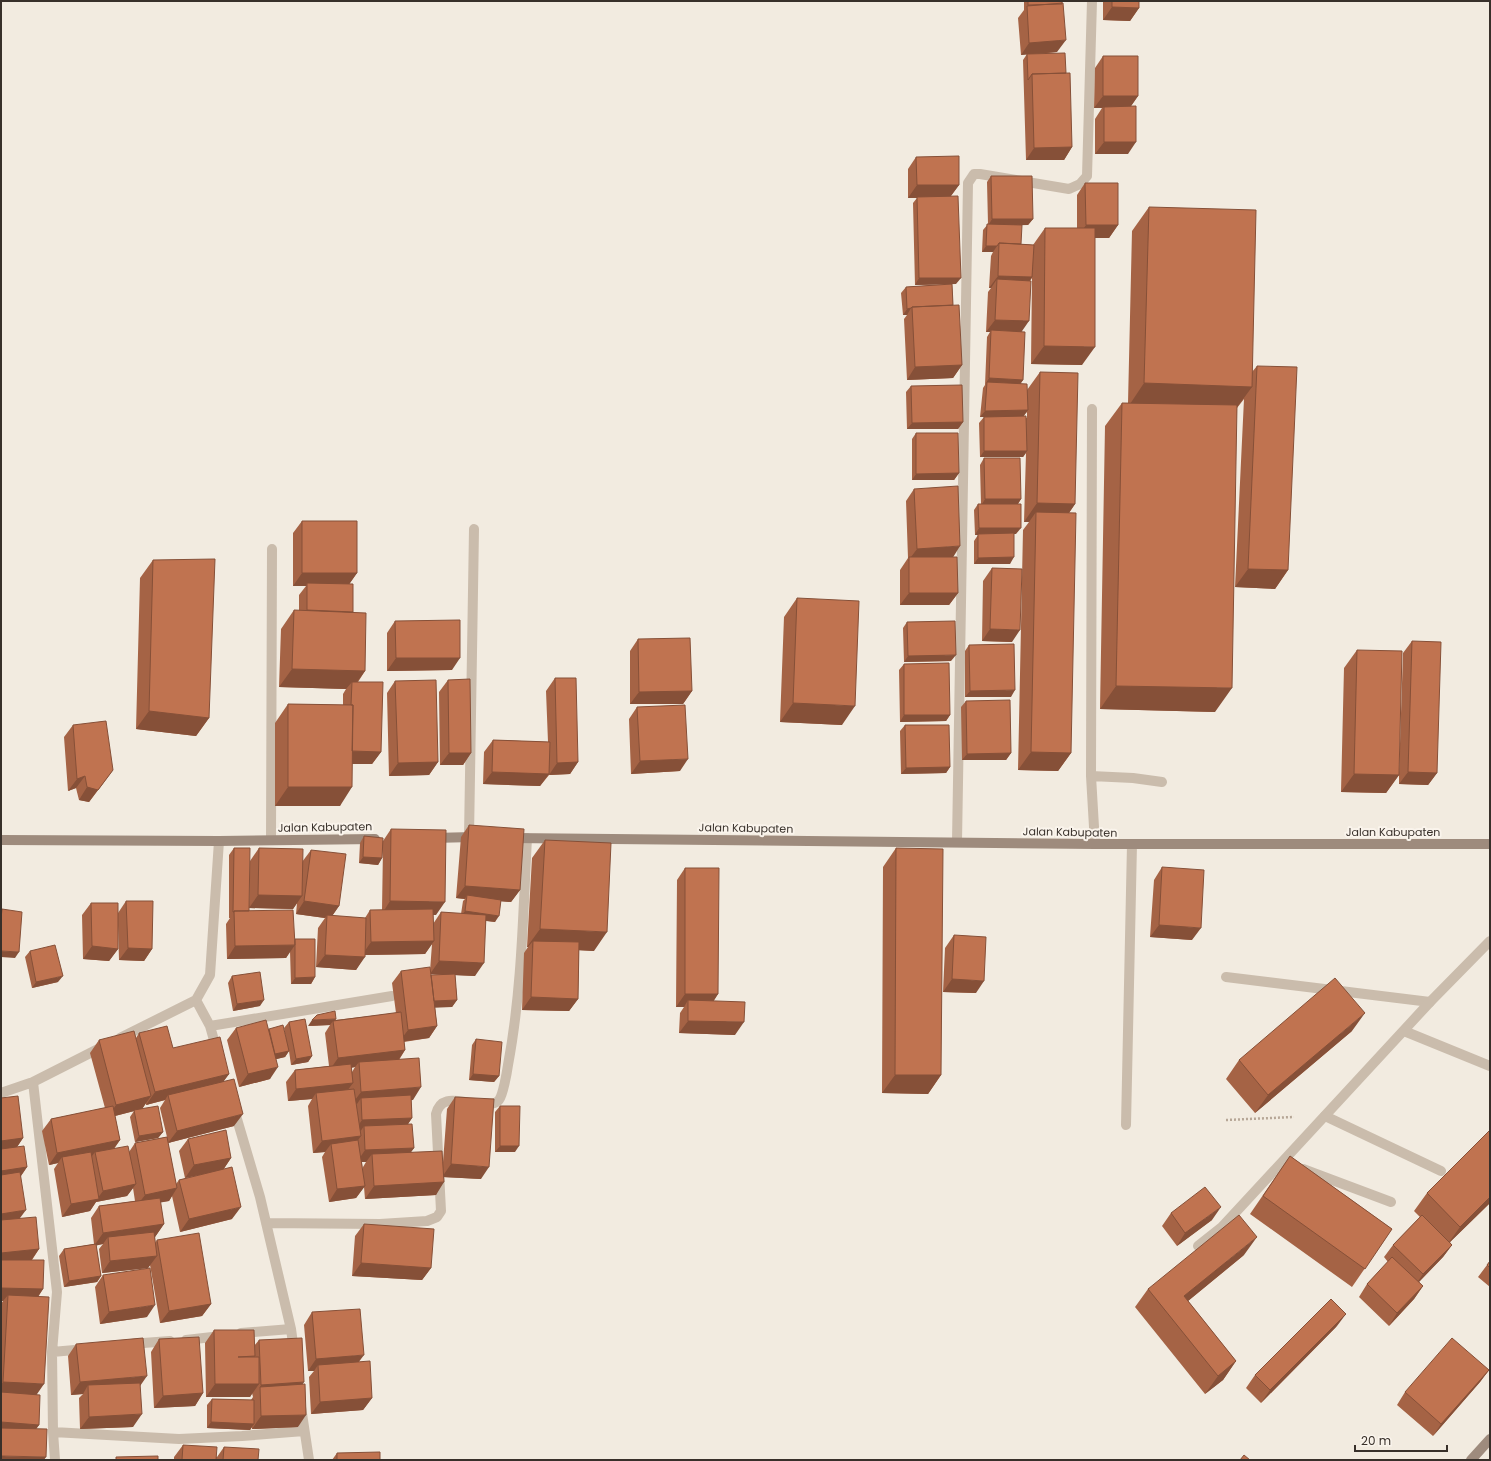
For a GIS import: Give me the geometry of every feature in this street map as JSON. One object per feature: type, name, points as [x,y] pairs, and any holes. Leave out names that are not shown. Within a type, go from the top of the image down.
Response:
[{"type":"main road","points":[[422,838],[484,837]]},
{"type":"main road","name":"Jalan Kabupaten","points":[[1,840],[219,841],[382,838]]},
{"type":"main road","name":"Jalan Kabupaten","points":[[498,838],[1095,844],[1490,844]]},
{"type":"main road","points":[[1471,1460],[1490,1439]]},
{"type":"street","points":[[956,842],[968,183],[974,174],[980,174],[1069,189],[1080,184],[1087,176],[1092,1]]},
{"type":"street","points":[[1092,409],[1091,776],[1095,844]]},
{"type":"street","points":[[470,837],[474,529]]},
{"type":"street","points":[[271,840],[272,549]]},
{"type":"street","points":[[1091,776],[1133,778],[1162,782]]},
{"type":"street","points":[[266,1223],[380,1224],[427,1221],[437,1217],[441,1211],[436,1114],[438,1107],[442,1103],[455,1101],[493,1104],[499,1100],[505,1080],[517,1012],[521,968],[527,838]]},
{"type":"street","points":[[1,1093],[33,1082],[196,1000],[210,975],[219,841]]},
{"type":"street","points":[[1126,1125],[1132,844]]},
{"type":"street","points":[[1198,1246],[1222,1227],[1290,1164],[1325,1116],[1430,1002],[1490,940]]},
{"type":"street","points":[[1226,977],[1430,1002]]},
{"type":"street","points":[[210,1026],[392,996]]},
{"type":"street","points":[[196,1000],[210,1026],[221,1063]]},
{"type":"street","points":[[1404,1031],[1490,1066]]},
{"type":"street","points":[[33,1082],[57,1292],[52,1352],[53,1432],[55,1460]]},
{"type":"street","points":[[231,1099],[252,1168],[266,1223],[291,1329],[295,1360]]},
{"type":"street","points":[[1325,1116],[1441,1171]]},
{"type":"street","points":[[1290,1164],[1391,1202]]},
{"type":"street","points":[[119,1345],[178,1341],[291,1329]]},
{"type":"street","points":[[52,1352],[97,1348]]},
{"type":"street","points":[[300,1400],[309,1460]]},
{"type":"street","points":[[53,1432],[179,1439],[304,1431]]},
{"type":"path","points":[[1226,1120],[1325,1116]]},
{"type":"building","points":[[1028,1],[1062,1],[1062,4],[1028,5]]},
{"type":"building","points":[[1112,1],[1139,1],[1139,8],[1112,7]]},
{"type":"building","points":[[1063,3],[1066,40],[1029,43],[1027,6]]},
{"type":"building","points":[[1065,53],[1066,73],[1032,74],[1028,80],[1027,54]]},
{"type":"building","points":[[1103,56],[1138,56],[1138,96],[1103,96]]},
{"type":"building","points":[[1070,73],[1072,147],[1034,148],[1032,74]]},
{"type":"building","points":[[1136,106],[1136,142],[1104,142],[1104,107]]},
{"type":"building","points":[[959,156],[959,185],[917,185],[916,157]]},
{"type":"building","points":[[991,176],[1032,176],[1033,219],[992,219]]},
{"type":"building","points":[[1085,183],[1118,183],[1118,225],[1086,225]]},
{"type":"building","points":[[958,196],[961,278],[919,278],[917,197]]},
{"type":"building","points":[[1149,207],[1256,210],[1252,387],[1144,383]]},
{"type":"building","points":[[987,224],[1022,225],[1021,244],[999,243],[997,246],[986,246]]},
{"type":"building","points":[[1045,228],[1095,228],[1095,347],[1044,346]]},
{"type":"building","points":[[999,243],[1034,245],[1032,277],[998,276]]},
{"type":"building","points":[[997,279],[1031,281],[1029,321],[995,320]]},
{"type":"building","points":[[952,284],[953,305],[912,307],[907,309],[906,287]]},
{"type":"building","points":[[959,305],[962,365],[915,367],[912,307]]},
{"type":"building","points":[[991,330],[1025,332],[1023,380],[989,378]]},
{"type":"building","points":[[1257,366],[1297,367],[1288,570],[1248,569]]},
{"type":"building","points":[[1040,372],[1078,373],[1075,504],[1037,503]]},
{"type":"building","points":[[987,382],[1027,384],[1028,410],[985,411]]},
{"type":"building","points":[[962,385],[963,422],[912,423],[911,386]]},
{"type":"building","points":[[1122,403],[1237,405],[1232,688],[1116,686]]},
{"type":"building","points":[[1026,416],[1027,451],[984,451],[984,417]]},
{"type":"building","points":[[916,433],[958,433],[959,473],[916,474]]},
{"type":"building","points":[[984,458],[1020,458],[1021,499],[985,499]]},
{"type":"building","points":[[958,486],[960,546],[917,549],[914,489]]},
{"type":"building","points":[[978,504],[1021,504],[1021,528],[979,528]]},
{"type":"building","points":[[1036,512],[1076,513],[1071,753],[1031,752]]},
{"type":"building","points":[[302,521],[357,521],[357,573],[302,573]]},
{"type":"building","points":[[1014,533],[1014,557],[978,558],[978,534]]},
{"type":"building","points":[[909,557],[957,557],[958,593],[909,593]]},
{"type":"building","points":[[215,559],[209,718],[149,711],[153,560]]},
{"type":"building","points":[[992,568],[1022,569],[1020,630],[990,629]]},
{"type":"building","points":[[307,583],[353,584],[353,612],[307,610]]},
{"type":"building","points":[[797,598],[859,601],[855,706],[793,703]]},
{"type":"building","points":[[294,610],[366,613],[365,671],[292,669]]},
{"type":"building","points":[[460,620],[460,658],[396,658],[395,621]]},
{"type":"building","points":[[955,621],[956,655],[908,656],[907,622]]},
{"type":"building","points":[[690,638],[692,691],[639,692],[638,639]]},
{"type":"building","points":[[1412,641],[1441,642],[1437,773],[1408,772]]},
{"type":"building","points":[[1014,644],[1015,690],[970,691],[969,645]]},
{"type":"building","points":[[1357,650],[1402,651],[1399,775],[1354,774]]},
{"type":"building","points":[[949,663],[950,715],[904,715],[904,664]]},
{"type":"building","points":[[555,678],[576,678],[578,762],[557,763]]},
{"type":"building","points":[[470,679],[471,753],[449,753],[448,680]]},
{"type":"building","points":[[436,680],[438,762],[398,763],[395,681]]},
{"type":"building","points":[[352,682],[383,682],[381,752],[352,751]]},
{"type":"building","points":[[1010,700],[1011,753],[967,754],[966,701]]},
{"type":"building","points":[[288,704],[353,705],[352,787],[288,787]]},
{"type":"building","points":[[685,705],[688,759],[640,761],[637,707]]},
{"type":"building","points":[[106,721],[113,770],[98,790],[87,787],[85,776],[77,779],[73,725]]},
{"type":"building","points":[[905,725],[949,725],[950,767],[906,768]]},
{"type":"building","points":[[493,740],[550,742],[549,774],[492,772]]},
{"type":"building","points":[[469,825],[524,829],[520,890],[465,886]]},
{"type":"building","points":[[391,829],[446,830],[445,902],[390,901]]},
{"type":"building","points":[[364,836],[383,838],[382,858],[363,857]]},
{"type":"building","points":[[545,840],[611,843],[607,932],[540,929]]},
{"type":"building","points":[[234,848],[250,848],[249,911],[233,912]]},
{"type":"building","points":[[259,848],[303,849],[302,896],[258,895]]},
{"type":"building","points":[[896,848],[943,849],[941,1075],[895,1075]]},
{"type":"building","points":[[311,850],[346,854],[339,906],[304,901]]},
{"type":"building","points":[[1162,867],[1204,870],[1201,928],[1159,925]]},
{"type":"building","points":[[685,868],[719,868],[718,994],[685,994]]},
{"type":"building","points":[[467,895],[501,900],[499,916],[465,911]]},
{"type":"building","points":[[126,901],[153,901],[152,949],[128,948]]},
{"type":"building","points":[[91,903],[118,903],[118,949],[92,946]]},
{"type":"building","points":[[2,909],[22,912],[19,952],[1,951]]},
{"type":"building","points":[[433,909],[434,941],[371,942],[370,910]]},
{"type":"building","points":[[293,910],[295,945],[235,946],[234,911]]},
{"type":"building","points":[[441,912],[486,915],[484,963],[439,961]]},
{"type":"building","points":[[327,915],[366,918],[365,957],[325,955]]},
{"type":"building","points":[[954,935],[986,937],[984,981],[952,979]]},
{"type":"building","points":[[295,939],[315,939],[315,977],[295,978]]},
{"type":"building","points":[[533,941],[579,942],[578,999],[531,997]]},
{"type":"building","points":[[55,945],[63,976],[36,982],[30,951]]},
{"type":"building","points":[[430,967],[437,1026],[408,1030],[401,971]]},
{"type":"building","points":[[260,972],[264,1000],[237,1004],[232,976]]},
{"type":"building","points":[[455,974],[457,1000],[434,1001],[431,975]]},
{"type":"building","points":[[1335,978],[1365,1013],[1268,1095],[1239,1060]]},
{"type":"building","points":[[688,1000],[745,1002],[744,1022],[688,1021]]},
{"type":"building","points":[[335,1011],[336,1019],[312,1020],[317,1015]]},
{"type":"building","points":[[401,1012],[405,1050],[338,1058],[333,1021]]},
{"type":"building","points":[[305,1019],[312,1056],[296,1059],[289,1022]]},
{"type":"building","points":[[266,1020],[278,1067],[248,1074],[236,1028]]},
{"type":"building","points":[[283,1025],[289,1051],[275,1054],[269,1029]]},
{"type":"building","points":[[167,1026],[173,1048],[220,1037],[229,1074],[155,1092],[139,1033]]},
{"type":"building","points":[[134,1031],[151,1096],[116,1105],[99,1040]]},
{"type":"building","points":[[476,1039],[502,1042],[499,1076],[473,1074]]},
{"type":"building","points":[[419,1058],[421,1087],[361,1092],[359,1062]]},
{"type":"building","points":[[351,1064],[353,1083],[296,1089],[295,1070]]},
{"type":"building","points":[[234,1079],[243,1114],[177,1131],[168,1095]]},
{"type":"building","points":[[354,1089],[361,1136],[322,1141],[316,1093]]},
{"type":"building","points":[[411,1095],[412,1118],[362,1120],[361,1098]]},
{"type":"building","points":[[18,1096],[23,1138],[1,1141],[1,1098]]},
{"type":"building","points":[[455,1097],[494,1099],[489,1167],[451,1164]]},
{"type":"building","points":[[113,1106],[120,1140],[57,1153],[51,1119]]},
{"type":"building","points":[[158,1106],[163,1132],[139,1136],[134,1110]]},
{"type":"building","points":[[500,1106],[520,1106],[519,1146],[500,1146]]},
{"type":"building","points":[[412,1124],[414,1148],[365,1150],[364,1126]]},
{"type":"building","points":[[226,1130],[231,1158],[194,1165],[188,1139]]},
{"type":"building","points":[[1490,1130],[1490,1197],[1460,1227],[1427,1193]]},
{"type":"building","points":[[167,1137],[177,1188],[145,1195],[135,1143]]},
{"type":"building","points":[[358,1140],[365,1186],[337,1189],[331,1144]]},
{"type":"building","points":[[24,1146],[27,1167],[1,1171],[1,1149]]},
{"type":"building","points":[[128,1146],[136,1184],[103,1191],[95,1152]]},
{"type":"building","points":[[442,1151],[444,1182],[374,1186],[372,1154]]},
{"type":"building","points":[[91,1152],[99,1199],[71,1204],[62,1157]]},
{"type":"building","points":[[1290,1156],[1392,1229],[1365,1269],[1263,1196]]},
{"type":"building","points":[[232,1167],[241,1207],[189,1219],[179,1180]]},
{"type":"building","points":[[20,1172],[26,1210],[1,1214],[1,1175]]},
{"type":"building","points":[[1205,1187],[1221,1207],[1185,1233],[1171,1213]]},
{"type":"building","points":[[160,1198],[164,1224],[103,1233],[99,1206]]},
{"type":"building","points":[[1239,1215],[1257,1237],[1184,1296],[1236,1361],[1218,1376],[1148,1289]]},
{"type":"building","points":[[1422,1215],[1452,1245],[1423,1274],[1393,1245]]},
{"type":"building","points":[[36,1217],[39,1249],[1,1253],[1,1220]]},
{"type":"building","points":[[364,1224],[434,1229],[431,1268],[361,1263]]},
{"type":"building","points":[[154,1232],[157,1256],[110,1261],[108,1237]]},
{"type":"building","points":[[199,1233],[211,1304],[169,1311],[157,1240]]},
{"type":"building","points":[[96,1244],[101,1276],[69,1281],[64,1249]]},
{"type":"building","points":[[1392,1257],[1423,1286],[1397,1313],[1367,1284]]},
{"type":"building","points":[[1,1260],[44,1260],[43,1289],[1,1288]]},
{"type":"building","points":[[1490,1261],[1490,1268],[1487,1265]]},
{"type":"building","points":[[150,1268],[155,1305],[109,1312],[103,1275]]},
{"type":"building","points":[[8,1295],[49,1297],[44,1384],[3,1382]]},
{"type":"building","points":[[1331,1299],[1346,1314],[1270,1390],[1255,1375]]},
{"type":"building","points":[[360,1309],[364,1355],[316,1359],[312,1312]]},
{"type":"building","points":[[214,1330],[254,1330],[255,1356],[238,1357],[259,1357],[259,1384],[215,1384]]},
{"type":"building","points":[[199,1337],[203,1393],[163,1396],[159,1339]]},
{"type":"building","points":[[143,1338],[147,1376],[80,1382],[76,1344]]},
{"type":"building","points":[[302,1338],[304,1382],[261,1385],[259,1340]]},
{"type":"building","points":[[1452,1338],[1489,1370],[1441,1424],[1405,1392]]},
{"type":"building","points":[[370,1361],[372,1398],[320,1402],[318,1365]]},
{"type":"building","points":[[140,1383],[142,1414],[89,1417],[88,1385]]},
{"type":"building","points":[[305,1384],[306,1415],[261,1416],[260,1387]]},
{"type":"building","points":[[1,1392],[40,1395],[39,1425],[1,1422]]},
{"type":"building","points":[[212,1399],[254,1400],[254,1424],[211,1422]]},
{"type":"building","points":[[1,1428],[47,1429],[46,1457],[1,1456]]},
{"type":"building","points":[[183,1445],[217,1447],[216,1460],[182,1460]]},
{"type":"building","points":[[224,1447],[259,1449],[258,1460],[223,1460]]},
{"type":"building","points":[[380,1452],[380,1460],[337,1460],[337,1453]]},
{"type":"building","points":[[1244,1455],[1250,1460],[1240,1460]]},
{"type":"building","points":[[158,1456],[158,1460],[116,1460],[116,1457]]}]
